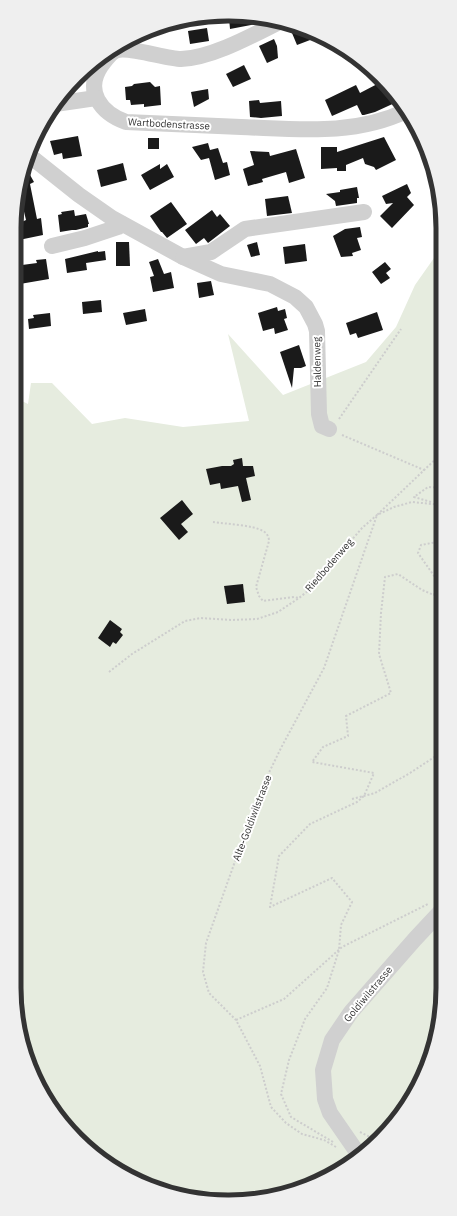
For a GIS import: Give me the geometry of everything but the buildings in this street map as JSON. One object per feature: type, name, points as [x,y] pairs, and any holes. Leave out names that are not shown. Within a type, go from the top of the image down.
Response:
[{"type":"street","points":[[123,50],[181,59],[198,56],[213,51],[245,39],[272,26]]},
{"type":"street","points":[[63,103],[96,98],[94,90],[95,82],[98,70],[103,63]]},
{"type":"street","name":"Wartbodenstrasse","points":[[96,98],[106,112],[115,118],[126,122],[296,129],[338,129],[383,121],[401,113]]},
{"type":"street","name":"Haldenweg","points":[[33,159],[79,196],[122,224],[183,257],[220,274],[270,284],[295,297],[306,307],[317,331],[319,414],[322,426],[329,429]]},
{"type":"street","points":[[183,257],[211,252],[245,229],[364,212]]},
{"type":"street","points":[[52,246],[85,238],[118,227],[122,224]]},
{"type":"street","name":"Goldiwilstrasse","points":[[356,1151],[330,1113],[325,1099],[323,1070],[332,1040],[351,1012],[415,939],[436,908]]},
{"type":"path","points":[[400,329],[346,411],[329,429],[424,470]]},
{"type":"path","name":"Alte-Goldiwilstrasse","points":[[337,1147],[324,1140],[302,1134],[286,1123],[271,1107],[260,1066],[236,1020],[209,993],[203,972],[206,943],[260,791],[280,748],[324,668],[377,515],[436,459]]},
{"type":"path","points":[[436,488],[428,487],[414,497],[436,504]]},
{"type":"path","name":"Riedbodenweg","points":[[109,672],[132,654],[185,621],[201,618],[231,620],[257,619],[278,612],[309,590],[362,528],[377,515],[394,507],[412,502],[436,504]]},
{"type":"path","points":[[213,522],[263,530],[269,536],[269,541],[256,587],[259,596],[263,601],[294,597],[299,598]]},
{"type":"path","points":[[436,542],[421,545],[418,553],[436,579]]},
{"type":"path","points":[[340,1146],[291,1117],[281,1094],[289,1060],[305,1019],[327,988],[339,950],[341,925],[352,902],[332,878],[270,907],[278,856],[310,824],[357,802],[364,796],[374,773],[312,762],[323,747],[348,736],[346,716],[390,693],[379,654],[381,612],[385,577],[398,574],[422,590],[434,595],[436,585]]},
{"type":"path","points":[[352,799],[375,793],[436,756]]},
{"type":"path","points":[[236,1020],[284,999],[339,950],[436,906]]},
{"type":"shaded area","points":[[436,255],[436,1001],[429,1041],[415,1079],[401,1103],[385,1124],[355,1152],[320,1174],[282,1188],[242,1195],[215,1195],[175,1188],[137,1174],[113,1160],[92,1144],[72,1124],[56,1103],[42,1079],[32,1054],[25,1028],[21,1001],[21,400],[28,404],[31,383],[52,383],[92,424],[125,418],[183,427],[249,421],[228,334],[283,395],[366,362],[396,327],[415,285]]}]
